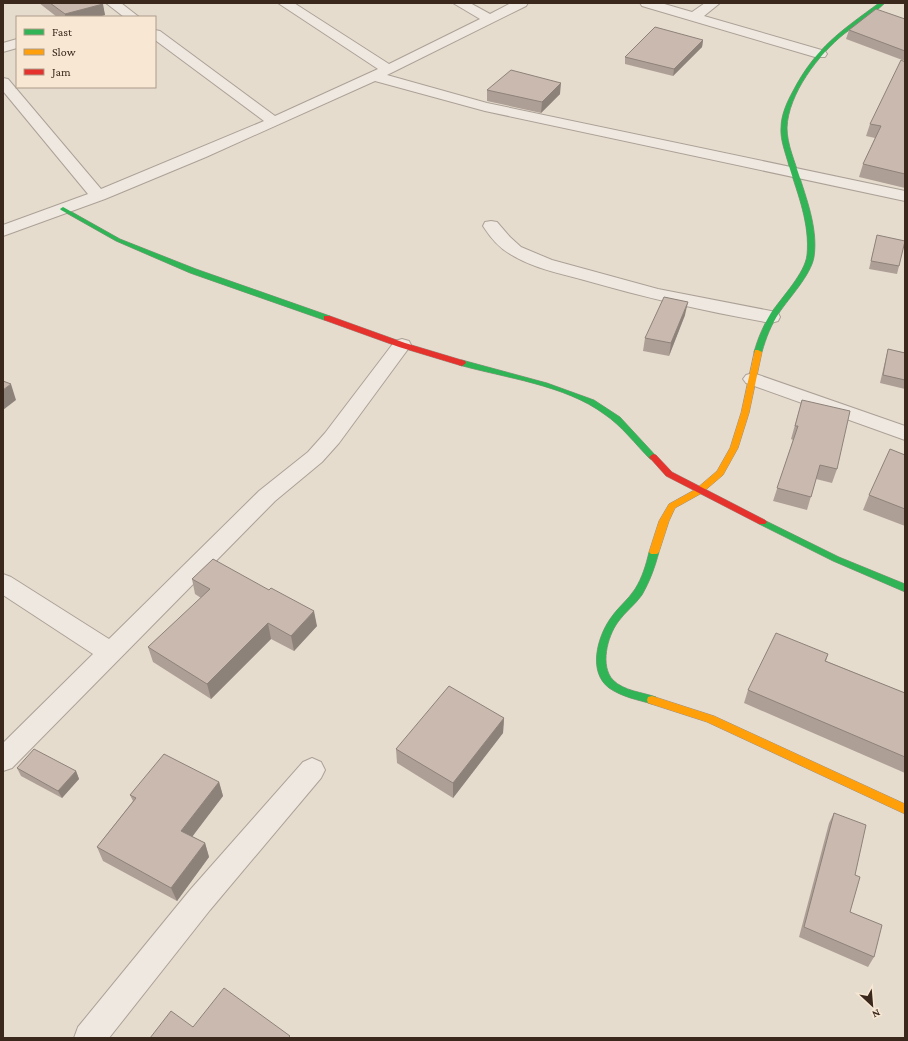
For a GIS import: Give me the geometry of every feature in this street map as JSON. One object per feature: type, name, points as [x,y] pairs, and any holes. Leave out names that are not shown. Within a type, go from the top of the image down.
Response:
[{"type":"street","points":[[113,3],[130,15]]},
{"type":"street","points":[[285,3],[389,70]]},
{"type":"street","points":[[460,3],[490,19]]},
{"type":"street","points":[[3,231],[99,196],[274,122],[389,70],[521,3]]},
{"type":"street","points":[[647,3],[820,54]]},
{"type":"street","points":[[694,17],[713,3]]},
{"type":"street","points":[[882,3],[839,35],[820,54],[800,82],[791,100],[784,128],[794,172],[804,203],[810,237],[809,264],[792,291],[771,317],[760,342],[745,413],[734,448],[720,473],[699,491],[672,506],[664,520],[648,573],[635,597],[613,622],[601,649],[602,668],[609,682],[623,691],[710,719],[905,809]]},
{"type":"street","points":[[156,35],[274,122]]},
{"type":"street","points":[[3,48],[16,44]]},
{"type":"street","points":[[374,76],[485,107],[704,155],[794,172],[905,196]]},
{"type":"street","points":[[3,82],[99,196]]},
{"type":"street","points":[[63,209],[118,240],[193,271],[402,345],[502,375],[550,387],[592,402],[618,421],[670,474],[699,491],[836,559],[905,588]]},
{"type":"street","points":[[490,226],[503,242],[520,253],[549,265],[626,287],[706,306],[771,317]]},
{"type":"street","points":[[3,760],[267,496],[314,457],[332,438],[402,345]]},
{"type":"street","points":[[753,379],[905,433]]},
{"type":"street","points":[[3,583],[111,653]]},
{"type":"street","points":[[89,1038],[200,900],[312,770]]},
{"type":"building","points":[[50,3],[102,3],[103,4],[65,14]]},
{"type":"building","points":[[876,9],[905,19],[905,51],[849,30]]},
{"type":"building","points":[[655,27],[703,40],[674,69],[625,57]]},
{"type":"building","points":[[901,60],[905,62],[905,174],[863,164],[881,126],[870,124]]},
{"type":"building","points":[[511,70],[561,83],[542,102],[487,90]]},
{"type":"building","points":[[877,235],[905,241],[899,266],[871,261]]},
{"type":"building","points":[[664,297],[688,302],[671,343],[645,338]]},
{"type":"building","points":[[888,349],[905,353],[905,380],[883,375]]},
{"type":"building","points":[[3,381],[11,384],[3,390]]},
{"type":"building","points":[[802,400],[850,411],[837,469],[820,465],[811,497],[777,488],[798,426],[795,426]]},
{"type":"building","points":[[890,449],[905,455],[905,509],[869,495]]},
{"type":"building","points":[[213,559],[269,590],[271,588],[314,611],[291,636],[268,623],[207,684],[148,647],[210,589],[192,579]]},
{"type":"building","points":[[776,633],[828,654],[825,661],[905,693],[905,757],[748,690]]},
{"type":"building","points":[[449,686],[504,718],[453,783],[396,749]]},
{"type":"building","points":[[34,749],[76,771],[58,791],[17,768]]},
{"type":"building","points":[[164,754],[219,782],[181,831],[205,843],[171,888],[97,847],[136,798],[130,795]]},
{"type":"building","points":[[834,813],[866,825],[855,875],[860,877],[850,912],[882,925],[874,957],[804,927]]},
{"type":"building","points":[[224,988],[290,1036],[288,1038],[150,1038],[171,1011],[193,1027]]},
{"type":"traffic: fast","points":[[758,352],[765,331],[775,313],[807,268],[811,256],[807,214],[784,133],[785,118],[789,106],[807,71],[822,51],[842,33],[882,3]]},
{"type":"traffic: fast","points":[[63,209],[118,240],[193,271],[327,318]]},
{"type":"traffic: fast","points":[[462,363],[544,384],[591,402],[617,419],[653,457]]},
{"type":"traffic: fast","points":[[762,522],[836,559],[905,588]]},
{"type":"traffic: fast","points":[[652,700],[630,694],[610,683],[605,677],[601,660],[606,634],[616,617],[633,600],[641,587],[651,564],[654,552]]},
{"type":"traffic: slow","points":[[654,552],[664,521],[672,506],[699,491],[720,473],[734,448],[745,413],[758,352]]},
{"type":"traffic: slow","points":[[652,700],[710,719],[905,809]]},
{"type":"traffic: jam","points":[[327,318],[402,345],[462,363]]},
{"type":"traffic: jam","points":[[653,457],[669,474],[762,522]]}]
